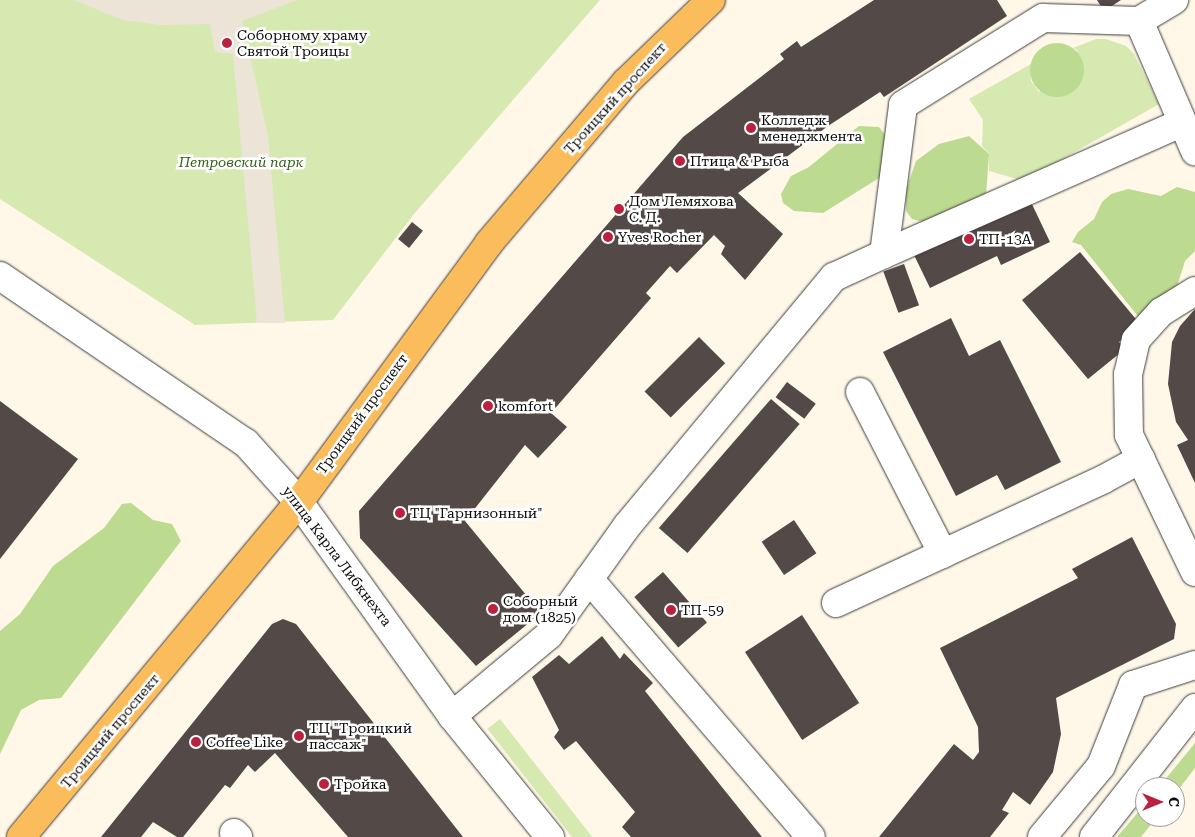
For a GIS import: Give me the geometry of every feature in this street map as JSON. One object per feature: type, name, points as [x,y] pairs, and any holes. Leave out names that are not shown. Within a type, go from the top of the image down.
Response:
[{"type":"main road","name":"Троицкий проспект","points":[[21,837],[299,502],[489,243],[626,82],[712,0]]},
{"type":"street","points":[[884,254],[903,105],[1043,18],[1139,22],[1174,0]]},
{"type":"street","points":[[1139,22],[1195,151]]},
{"type":"street","points":[[452,716],[549,634],[627,526],[834,278],[1181,122]]},
{"type":"street","name":"улица Карла Либкнехта","points":[[0,276],[246,443],[299,502],[452,716],[550,837]]},
{"type":"street","points":[[1195,292],[1161,312],[1136,340],[1128,374],[1129,435],[1195,572]]},
{"type":"street","points":[[860,392],[943,554]]},
{"type":"street","points":[[836,603],[1104,479],[1140,459]]},
{"type":"street","points":[[589,579],[810,837]]},
{"type":"street","points":[[1042,837],[1101,766],[1133,685],[1195,665]]},
{"type":"street","points":[[1094,837],[1195,708]]},
{"type":"green space","name":"Петровский парк","points":[[0,0],[600,0],[414,214],[333,320],[195,325],[0,199]]},
{"type":"green space","points":[[1096,39],[1106,39],[1126,46],[1134,54],[1159,104],[1024,181],[989,171],[989,154],[982,146],[983,120],[969,99],[1031,64],[1031,81],[1039,92],[1078,51],[1073,48]]},
{"type":"green space","points":[[1057,43],[1067,45],[1076,51],[1082,60],[1084,70],[1082,80],[1076,89],[1067,95],[1057,97],[1047,95],[1038,89],[1032,80],[1030,70],[1032,60],[1038,51],[1047,45]]},
{"type":"green space","points":[[859,126],[879,127],[886,136],[883,173],[879,178],[823,213],[794,211],[783,203],[781,194],[791,176],[809,167]]},
{"type":"green space","points":[[969,136],[989,154],[986,195],[930,224],[912,219],[906,211],[906,190],[916,161],[939,144]]},
{"type":"green space","points":[[1177,187],[1195,192],[1195,251],[1185,261],[1176,290],[1141,320],[1081,245],[1072,242],[1078,232],[1094,219],[1102,202],[1111,194],[1128,189],[1161,196]]},
{"type":"green space","points":[[131,503],[153,520],[172,524],[181,541],[61,698],[39,700],[21,710],[0,754],[0,631],[20,614],[53,566],[104,528],[122,504]]},
{"type":"green space","points":[[500,719],[592,837],[572,837],[487,729]]},
{"type":"green space","points":[[1195,743],[1195,768],[1185,781],[1185,777],[1167,777]]},
{"type":"green space","points":[[1135,816],[1135,827],[1149,827],[1141,837],[1117,837]]},
{"type":"shaded area","points":[[74,0],[297,0],[242,21],[268,136],[285,323],[257,323],[233,54],[215,52],[210,24],[161,25],[122,20]]},
{"type":"building","points":[[874,0],[997,0],[1007,16],[884,97],[880,92],[828,126],[738,193],[783,234],[745,280],[721,254],[725,246],[714,235],[677,273],[670,266],[646,293],[651,298],[551,413],[567,427],[538,458],[525,445],[465,521],[541,613],[476,666],[360,538],[359,511],[683,137],[784,59],[780,54],[797,41],[801,47]]},
{"type":"building","points":[[1097,0],[1121,0],[1104,11]]},
{"type":"building","points":[[1030,200],[1050,242],[1001,265],[997,256],[930,288],[914,255]]},
{"type":"building","points":[[412,222],[423,231],[409,248],[398,239]]},
{"type":"building","points":[[1080,252],[1140,324],[1119,342],[1125,349],[1088,379],[1022,300]]},
{"type":"building","points":[[904,264],[919,305],[898,313],[883,272]]},
{"type":"building","points":[[1195,309],[1195,483],[1177,445],[1188,440],[1176,422],[1168,384],[1172,342],[1180,326]]},
{"type":"building","points":[[951,318],[969,356],[1000,340],[1061,462],[1005,490],[997,475],[956,496],[883,352]]},
{"type":"building","points":[[699,337],[725,363],[671,418],[645,391]]},
{"type":"building","points":[[787,382],[816,404],[804,419],[776,397]]},
{"type":"building","points":[[771,399],[800,424],[687,553],[659,528]]},
{"type":"building","points":[[0,401],[78,459],[0,559]]},
{"type":"building","points":[[794,520],[816,553],[784,575],[762,542]]},
{"type":"building","points":[[1132,537],[1176,624],[1174,639],[1056,698],[1061,734],[1053,772],[1030,805],[1013,792],[1002,810],[1009,813],[990,837],[879,837],[954,744],[973,760],[979,752],[978,727],[940,648],[1078,578],[1072,569]]},
{"type":"building","name":"ТП-59","points":[[663,572],[707,623],[678,647],[634,597]]},
{"type":"building","points":[[802,615],[859,703],[802,740],[745,652]]},
{"type":"building","name":"ТЦ \"Троицкий пассаж\"","points":[[283,619],[296,624],[463,837],[348,837],[275,753],[255,772],[248,765],[230,788],[225,785],[183,837],[177,837],[153,822],[141,837],[101,837],[272,624]]},
{"type":"building","points":[[602,636],[620,659],[624,653],[653,683],[645,691],[762,837],[631,837],[622,827],[635,812],[576,741],[564,750],[554,737],[559,730],[532,677],[559,655],[569,664]]},
{"type":"place","name":"Соборному храму Святой Троицы","points":[[227,43]]},
{"type":"place","name":"Колледж менеджмента","points":[[751,128]]},
{"type":"place","name":"Птица & Рыба","points":[[680,161]]},
{"type":"place","name":"Дом Лемяхова С. Д.","points":[[619,209]]},
{"type":"place","name":"Yves Rocher","points":[[608,237]]},
{"type":"place","name":"ТП-13А","points":[[969,239]]},
{"type":"place","name":"komfort","points":[[488,406]]},
{"type":"place","name":"ТЦ \"Гарнизонный\"","points":[[400,513]]},
{"type":"place","name":"Соборный дом (1825)","points":[[493,609]]},
{"type":"place","name":"ТП-59","points":[[671,610]]},
{"type":"place","name":"ТЦ \"Троицкий пассаж\"","points":[[299,736]]},
{"type":"place","name":"Coffee Like","points":[[196,742]]},
{"type":"place","name":"Тройка","points":[[324,784]]}]
